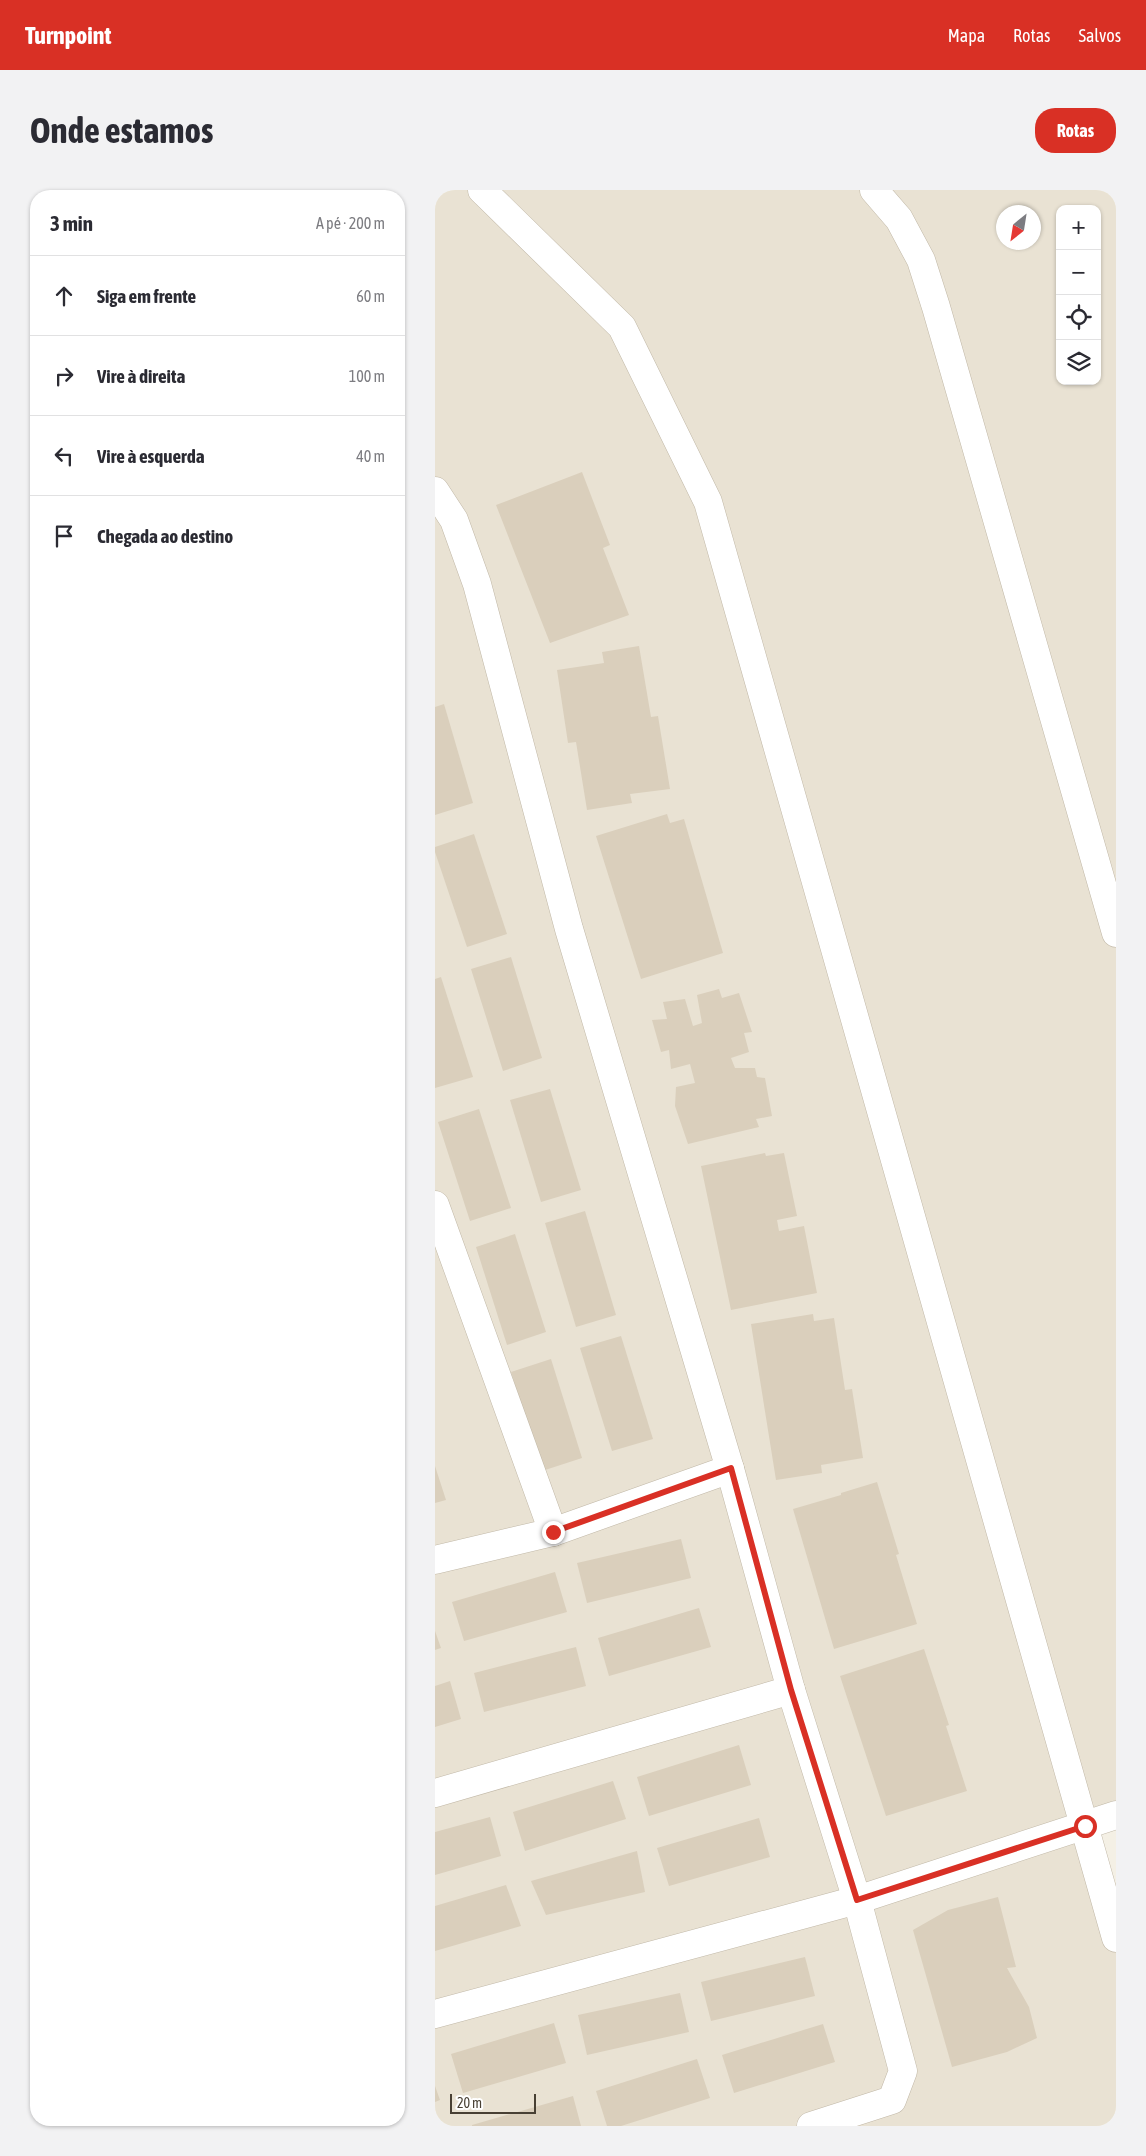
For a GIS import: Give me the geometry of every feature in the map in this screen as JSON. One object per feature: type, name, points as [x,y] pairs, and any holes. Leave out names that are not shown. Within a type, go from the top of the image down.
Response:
[{"type":"street","points":[[481,190],[622,327],[708,502],[1116,1938]]},
{"type":"street","points":[[874,190],[899,219],[921,260],[1116,933]]},
{"type":"street","points":[[435,491],[455,520],[477,584],[569,929],[731,1468],[791,1690],[857,1900],[903,2071],[891,2100],[811,2126]]},
{"type":"street","points":[[435,1205],[553,1532]]},
{"type":"street","points":[[435,1560],[553,1532],[731,1468]]},
{"type":"street","points":[[435,1793],[791,1690]]},
{"type":"street","points":[[435,2014],[857,1900],[1116,1815]]},
{"type":"shaded area","points":[[435,190],[1116,190],[1116,1815],[1085,1826],[1116,1938],[1116,2126],[435,2126]]},
{"type":"building","points":[[582,472],[610,545],[603,548],[629,615],[550,643],[496,505]]},
{"type":"building","points":[[639,646],[651,717],[658,716],[670,789],[630,794],[632,803],[587,810],[576,742],[568,743],[557,670],[604,663],[602,652]]},
{"type":"building","points":[[444,704],[473,803],[435,815],[435,707]]},
{"type":"building","points":[[667,814],[670,823],[684,819],[723,953],[641,979],[596,836]]},
{"type":"building","points":[[474,834],[507,934],[467,947],[435,852],[435,847]]},
{"type":"building","points":[[511,957],[542,1058],[503,1071],[471,969]]},
{"type":"building","points":[[441,977],[473,1077],[435,1088],[435,979]]},
{"type":"building","points":[[719,989],[722,998],[739,993],[752,1032],[744,1033],[749,1052],[731,1058],[735,1068],[755,1068],[757,1077],[765,1078],[772,1116],[756,1119],[759,1127],[688,1144],[675,1106],[676,1087],[695,1083],[690,1064],[671,1069],[669,1050],[661,1052],[652,1020],[667,1019],[663,1002],[685,999],[693,1026],[702,1023],[697,995]]},
{"type":"building","points":[[550,1089],[581,1190],[541,1202],[510,1100]]},
{"type":"building","points":[[479,1109],[511,1208],[470,1221],[438,1122]]},
{"type":"building","points":[[765,1153],[766,1156],[784,1153],[797,1216],[777,1220],[779,1231],[804,1226],[817,1293],[731,1310],[701,1166]]},
{"type":"building","points":[[585,1211],[616,1315],[576,1327],[545,1223]]},
{"type":"building","points":[[515,1234],[546,1332],[507,1345],[476,1247]]},
{"type":"building","points":[[813,1314],[814,1321],[834,1318],[845,1390],[852,1389],[863,1458],[821,1465],[822,1473],[776,1480],[751,1324]]},
{"type":"building","points":[[621,1336],[653,1439],[612,1451],[580,1348]]},
{"type":"building","points":[[551,1359],[582,1458],[542,1471],[511,1372]]},
{"type":"building","points":[[435,1466],[446,1500],[435,1503]]},
{"type":"building","points":[[877,1482],[899,1554],[896,1555],[917,1624],[834,1649],[793,1509]]},
{"type":"building","points":[[681,1539],[691,1578],[587,1603],[577,1563]]},
{"type":"building","points":[[555,1572],[567,1612],[464,1641],[452,1602]]},
{"type":"building","points":[[699,1608],[711,1647],[609,1676],[598,1638]]},
{"type":"building","points":[[435,1631],[441,1648],[435,1650]]},
{"type":"building","points":[[576,1647],[586,1686],[484,1712],[474,1673]]},
{"type":"building","points":[[924,1649],[949,1725],[946,1726],[967,1791],[886,1816],[840,1676]]},
{"type":"building","points":[[450,1681],[461,1719],[435,1727],[435,1686]]},
{"type":"building","points":[[739,1745],[751,1785],[649,1816],[637,1777]]},
{"type":"building","points":[[613,1781],[626,1819],[525,1851],[513,1812]]},
{"type":"building","points":[[490,1817],[501,1856],[435,1875],[435,1832]]},
{"type":"building","points":[[759,1818],[770,1857],[669,1886],[657,1848]]},
{"type":"building","points":[[637,1851],[645,1892],[546,1915],[531,1881]]},
{"type":"building","points":[[506,1885],[521,1926],[435,1951],[435,1906]]},
{"type":"building","points":[[998,1897],[1016,1967],[1007,1968],[1029,2007],[1037,2038],[1007,2052],[952,2067],[913,1930],[948,1910]]},
{"type":"building","points":[[805,1957],[815,1996],[711,2021],[701,1982]]},
{"type":"building","points":[[680,1993],[689,2032],[587,2055],[578,2015]]},
{"type":"building","points":[[554,2023],[566,2063],[463,2093],[451,2054]]},
{"type":"building","points":[[823,2024],[835,2062],[734,2093],[722,2055]]},
{"type":"building","points":[[697,2059],[710,2098],[621,2126],[607,2126],[596,2091]]},
{"type":"building","points":[[435,2086],[440,2100],[435,2102]]},
{"type":"building","points":[[573,2096],[581,2126],[472,2126],[472,2125]]},
{"type":"route","points":[[553,1532],[731,1468],[791,1690],[857,1900],[1085,1826]]}]
